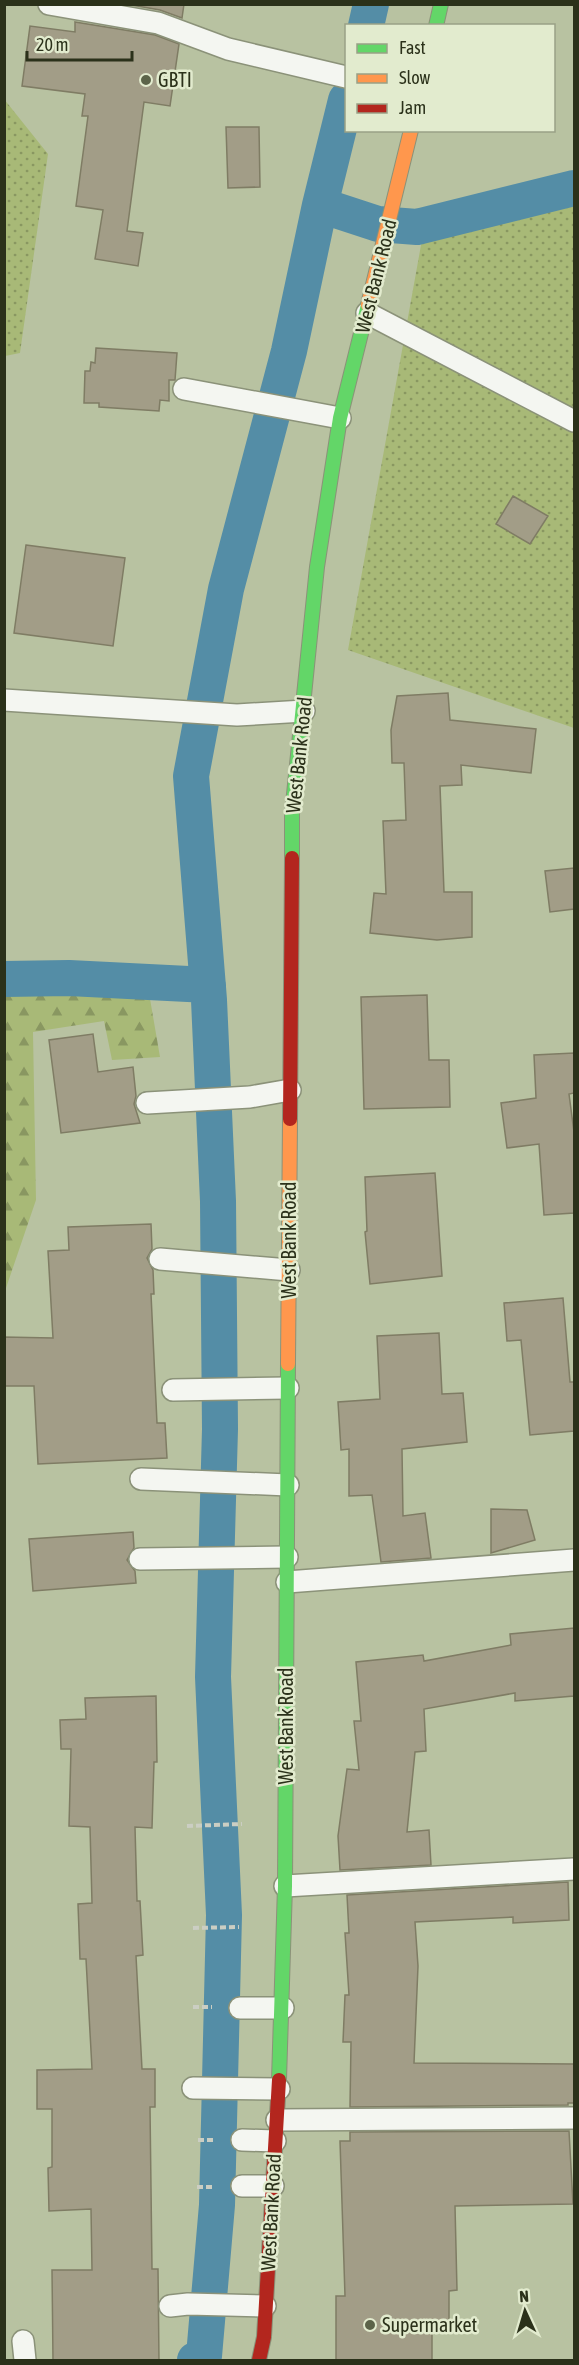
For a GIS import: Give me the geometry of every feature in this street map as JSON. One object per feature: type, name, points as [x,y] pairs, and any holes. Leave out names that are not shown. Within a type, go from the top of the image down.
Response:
[{"type":"main road","points":[[436,24],[441,4]]},
{"type":"main road","name":"West Bank Road","points":[[259,2361],[265,2306],[283,2008],[292,814],[317,567],[340,418],[410,132]]},
{"type":"lane","points":[[49,4],[158,23],[228,49],[345,77]]},
{"type":"lane","points":[[367,314],[574,421]]},
{"type":"lane","points":[[184,389],[340,418]]},
{"type":"lane","points":[[4,700],[237,715],[304,711]]},
{"type":"lane","points":[[147,1103],[250,1097],[290,1090]]},
{"type":"lane","points":[[160,1258],[289,1270]]},
{"type":"lane","points":[[173,1390],[288,1388]]},
{"type":"lane","points":[[141,1479],[288,1485]]},
{"type":"lane","points":[[140,1559],[287,1557]]},
{"type":"lane","points":[[287,1582],[574,1560]]},
{"type":"lane","points":[[285,1886],[574,1869]]},
{"type":"lane","points":[[240,2008],[283,2008]]},
{"type":"lane","points":[[193,2088],[279,2089]]},
{"type":"lane","points":[[242,2140],[276,2130],[574,2118]]},
{"type":"lane","points":[[242,2186],[273,2186]]},
{"type":"lane","points":[[179,2305],[265,2306]]},
{"type":"path","points":[[187,1826],[242,1824]]},
{"type":"path","points":[[193,1928],[239,1927]]},
{"type":"green space","points":[[4,99],[48,154],[20,353],[5,356]]},
{"type":"green space","points":[[574,199],[574,728],[348,650],[423,234]]},
{"type":"green space","points":[[5,990],[149,993],[160,1057],[112,1060],[104,1021],[33,1032],[36,1200],[5,1291]]},
{"type":"building","points":[[126,4],[184,4],[182,18],[160,10]]},
{"type":"building","points":[[75,22],[155,35],[179,44],[170,106],[144,102],[127,231],[143,233],[138,266],[95,259],[103,210],[76,206],[88,116],[82,116],[85,94],[22,86],[30,26],[75,32]]},
{"type":"building","points":[[226,127],[259,127],[260,187],[228,188]]},
{"type":"building","points":[[96,348],[177,353],[175,380],[169,380],[169,401],[160,400],[159,411],[99,407],[99,403],[84,403],[85,371],[90,371],[91,362],[95,363]]},
{"type":"building","points":[[513,496],[548,516],[530,544],[496,524]]},
{"type":"building","points":[[26,545],[125,558],[113,646],[14,633]]},
{"type":"building","points":[[448,693],[450,720],[536,729],[531,773],[461,765],[462,785],[440,786],[444,892],[472,892],[472,937],[437,940],[370,933],[374,893],[386,894],[383,821],[406,820],[404,763],[392,763],[391,730],[397,696]]},
{"type":"building","points":[[574,868],[574,909],[550,912],[545,871]]},
{"type":"building","points":[[427,995],[429,1060],[449,1060],[450,1107],[364,1109],[361,997]]},
{"type":"building","points":[[93,1034],[98,1072],[133,1067],[136,1096],[134,1104],[140,1123],[61,1133],[49,1040]]},
{"type":"building","points":[[574,1053],[574,1093],[569,1094],[574,1132],[574,1213],[544,1215],[539,1144],[507,1148],[501,1103],[536,1098],[534,1055]]},
{"type":"building","points":[[435,1173],[442,1276],[370,1284],[365,1232],[367,1231],[365,1177]]},
{"type":"building","points":[[151,1224],[152,1249],[147,1258],[153,1270],[154,1294],[151,1294],[157,1423],[165,1423],[167,1458],[38,1464],[34,1386],[4,1386],[4,1337],[53,1338],[48,1251],[69,1250],[68,1227]]},
{"type":"building","points":[[563,1298],[570,1382],[574,1382],[574,1431],[530,1435],[521,1340],[507,1341],[504,1303]]},
{"type":"building","points":[[439,1333],[442,1394],[463,1393],[467,1442],[402,1449],[403,1516],[425,1513],[431,1558],[381,1562],[372,1495],[349,1496],[349,1449],[341,1450],[338,1402],[380,1399],[377,1336]]},
{"type":"building","points":[[491,1509],[527,1510],[535,1540],[491,1553]]},
{"type":"building","points":[[133,1532],[134,1548],[127,1560],[135,1571],[136,1583],[33,1591],[29,1539]]},
{"type":"building","points":[[574,1628],[574,1696],[515,1701],[515,1693],[424,1709],[426,1751],[415,1752],[407,1832],[429,1830],[431,1865],[340,1870],[338,1836],[347,1769],[359,1770],[354,1721],[361,1721],[356,1662],[423,1655],[424,1661],[511,1645],[510,1634]]},
{"type":"building","points":[[156,1696],[157,1762],[154,1762],[152,1828],[135,1827],[137,1901],[140,1901],[143,1955],[136,1956],[142,2069],[155,2069],[155,2107],[150,2107],[152,2269],[158,2269],[159,2361],[53,2361],[52,2270],[92,2270],[91,2209],[49,2211],[48,2168],[52,2167],[52,2109],[37,2109],[37,2070],[92,2069],[86,1959],[80,1959],[78,1904],[92,1903],[90,1827],[69,1826],[71,1749],[61,1749],[60,1720],[86,1719],[85,1698]]},
{"type":"building","points":[[568,1882],[569,1920],[513,1923],[513,1917],[415,1922],[418,1966],[414,2063],[574,2064],[574,2103],[568,2103],[568,2105],[350,2107],[351,2042],[343,2042],[345,1995],[349,1995],[345,1933],[349,1933],[347,1895]]},
{"type":"building","points":[[569,2131],[573,2204],[455,2206],[457,2290],[449,2291],[449,2322],[432,2322],[432,2361],[336,2361],[336,2296],[345,2296],[340,2141],[350,2141],[350,2132]]},
{"type":"waterway","points":[[366,24],[371,4]]},
{"type":"waterway","points":[[195,2360],[204,2356],[217,2205],[224,1915],[213,1677],[220,1429],[218,1201],[209,1000],[191,776],[226,589],[289,351],[320,205],[345,104]]},
{"type":"waterway","points":[[320,205],[378,224],[417,227],[574,188]]},
{"type":"waterway","points":[[4,979],[69,978],[208,985]]},
{"type":"traffic: fast","points":[[436,24],[441,4]]},
{"type":"traffic: fast","points":[[292,858],[292,814],[317,567],[340,418],[368,305]]},
{"type":"traffic: fast","points":[[279,2080],[285,1886],[288,1364]]},
{"type":"traffic: slow","points":[[368,305],[411,132]]},
{"type":"traffic: slow","points":[[288,1364],[290,1119]]},
{"type":"traffic: jam","points":[[290,1119],[292,858]]},
{"type":"traffic: jam","points":[[259,2360],[264,2337],[279,2080]]},
{"type":"place","name":"GBTI","points":[[146,80]]},
{"type":"place","name":"Supermarket","points":[[370,2325]]}]
